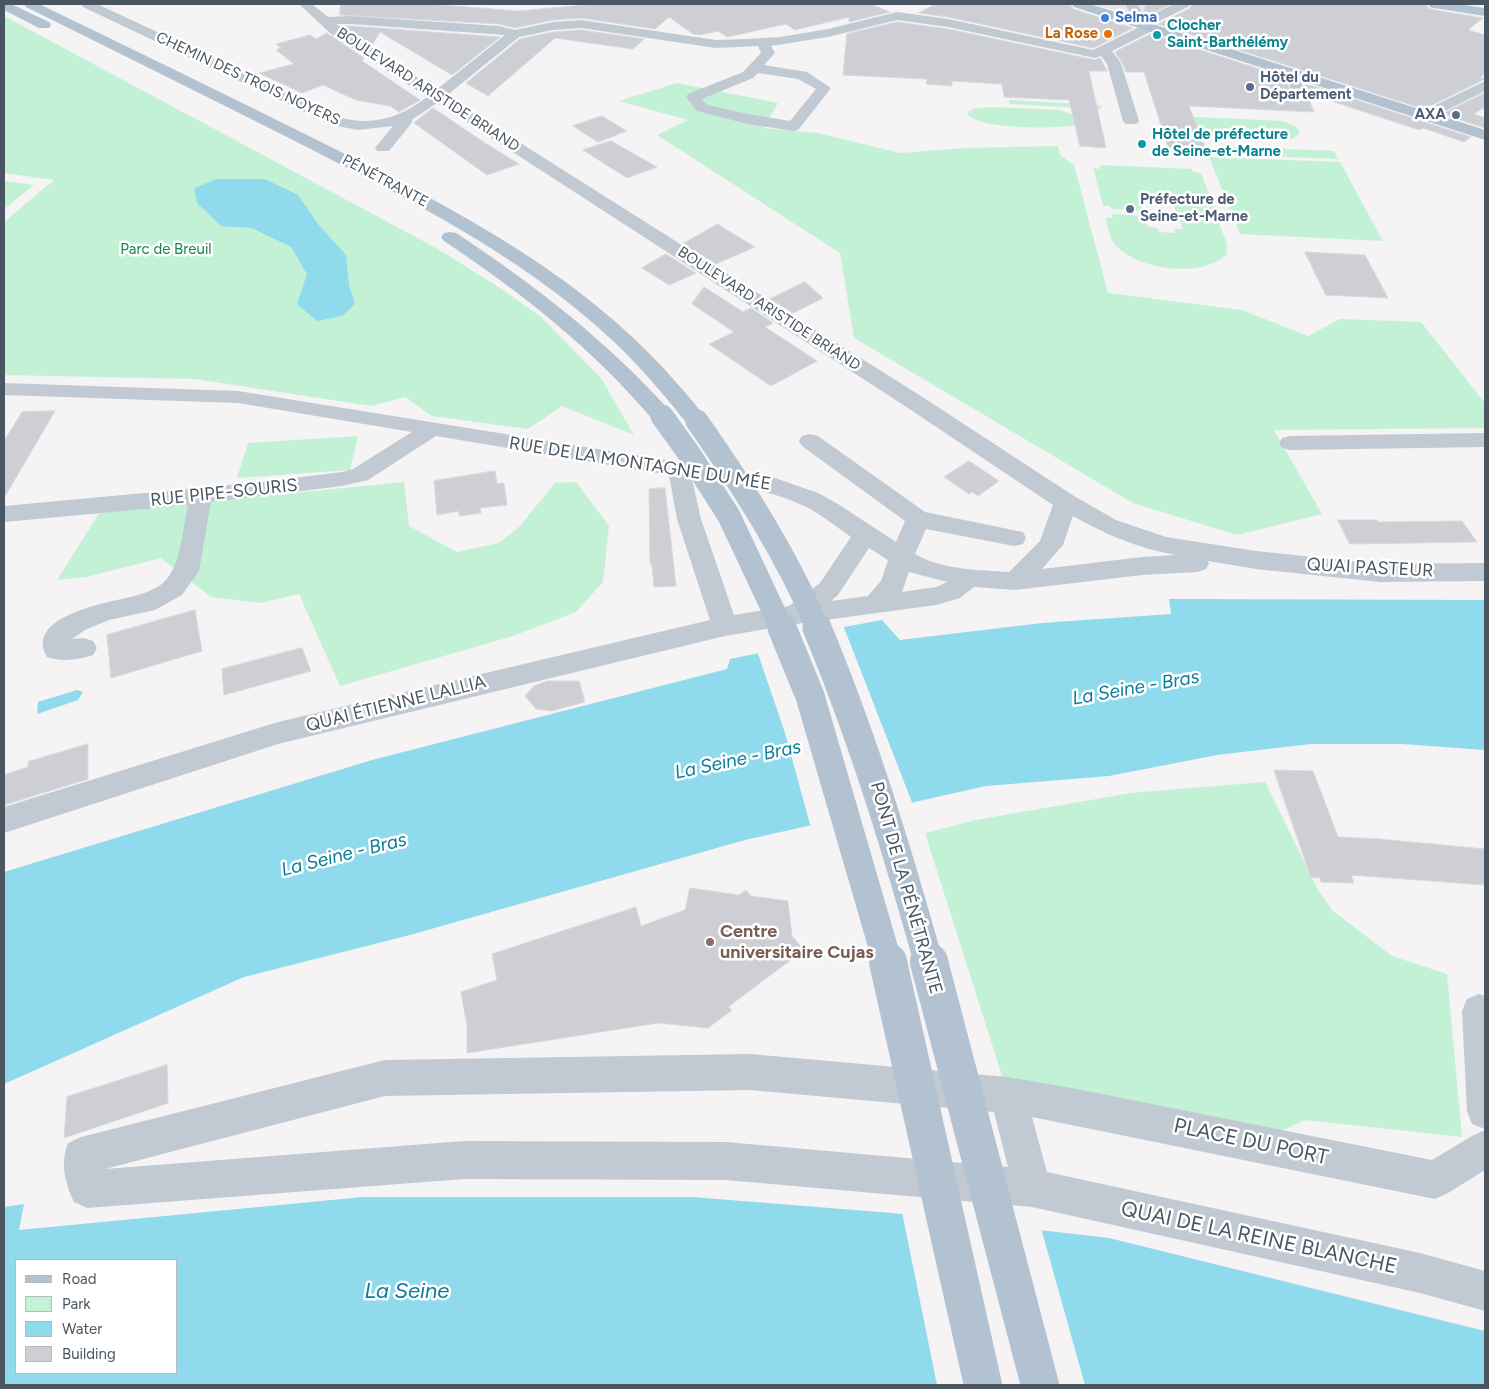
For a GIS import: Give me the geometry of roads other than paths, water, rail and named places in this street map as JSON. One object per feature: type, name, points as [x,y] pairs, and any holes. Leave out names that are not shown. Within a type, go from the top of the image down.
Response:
[{"type":"main road","name":"PÉNÉTRANTE","points":[[30,4],[399,187],[497,244],[574,298],[607,325],[653,369],[697,421]]},
{"type":"main road","points":[[1078,4],[1485,135]]},
{"type":"main road","points":[[1434,4],[1485,12]]},
{"type":"main road","points":[[4,5],[278,144]]},
{"type":"main road","name":"PÉNÉTRANTE","points":[[434,227],[499,268],[544,301],[589,339],[635,383],[690,455],[729,516],[781,627],[810,696],[892,976],[983,1385]]},
{"type":"main road","name":"PONT DE LA PÉNÉTRANTE","points":[[697,421],[719,449],[780,549],[824,640],[850,706],[898,848],[1040,1385]]},
{"type":"street","name":"CHEMIN DES TROIS NOYERS","points":[[87,4],[350,126],[381,125],[418,112],[515,34]]},
{"type":"street","name":"BOULEVARD ARISTIDE BRIAND","points":[[305,4],[323,21],[941,419],[1066,502],[1108,526],[1164,545],[1256,560]]},
{"type":"street","points":[[897,16],[899,9],[914,4]]},
{"type":"street","points":[[1131,4],[1147,25]]},
{"type":"street","points":[[323,21],[350,20],[499,30],[515,34],[553,26],[581,24],[716,44],[763,42],[828,33],[897,16],[948,23],[1094,54],[1184,4]]},
{"type":"street","points":[[754,68],[802,75],[824,88],[794,126],[748,119],[702,108],[693,97],[738,80],[748,74],[768,53],[763,42]]},
{"type":"street","points":[[1103,50],[1114,62],[1131,121]]},
{"type":"street","points":[[1296,74],[1292,78],[1302,96]]},
{"type":"street","points":[[1426,115],[1485,85]]},
{"type":"street","points":[[382,148],[406,121],[405,118]]},
{"type":"street","name":"RUE DE LA MONTAGNE DU MÉE","points":[[4,389],[238,397],[679,469],[780,488],[810,499],[830,510],[865,535],[913,564],[938,572],[969,578],[1015,581],[1142,566],[1256,560]]},
{"type":"street","name":"RUE PIPE-SOURIS","points":[[4,514],[263,490],[342,479],[360,475],[431,430]]},
{"type":"street","points":[[1290,443],[1485,440]]},
{"type":"street","points":[[810,441],[918,519],[1014,538]]},
{"type":"street","points":[[679,469],[689,519],[725,626]]},
{"type":"street","points":[[84,648],[56,650],[59,634],[76,623],[104,612],[146,603],[173,589],[187,571],[201,496]]},
{"type":"street","points":[[1015,581],[1051,545],[1066,502]]},
{"type":"street","points":[[875,605],[893,585],[901,557],[918,519]]},
{"type":"street","points":[[796,614],[829,589],[865,535]]},
{"type":"street","name":"QUAI PASTEUR","points":[[1256,560],[1380,573],[1485,572]]},
{"type":"street","name":"QUAI ÉTIENNE LALLIA","points":[[4,820],[278,733],[725,626],[796,614],[875,605],[951,592],[969,578]]},
{"type":"street","points":[[1485,1013],[1479,1011],[1485,1111]]},
{"type":"street","name":"PLACE DU PORT","points":[[1032,1188],[726,1162],[464,1160],[87,1189],[80,1156],[385,1078],[750,1072],[1008,1096],[1077,1107],[1435,1180],[1485,1149]]},
{"type":"street","points":[[1008,1096],[1032,1188]]},
{"type":"street","name":"QUAI DE LA REINE BLANCHE","points":[[1032,1188],[1420,1273],[1485,1292]]},
{"type":"water","points":[[217,179],[265,179],[298,195],[318,224],[346,255],[349,285],[355,304],[342,316],[317,321],[297,304],[307,274],[291,247],[252,228],[221,226],[197,203],[194,188]]},
{"type":"water","name":"La Seine - Bras","points":[[1169,599],[1485,600],[1485,750],[1402,744],[1311,744],[1217,755],[1109,776],[986,786],[745,840],[410,935],[244,977],[4,1084],[4,872],[372,760],[727,669],[730,659],[774,650],[801,635],[882,620],[900,640],[1042,623],[1171,614]]},
{"type":"water","points":[[77,690],[83,692],[78,700],[37,714],[38,702]]},
{"type":"water","name":"La Seine","points":[[363,1197],[692,1197],[892,1213],[1109,1238],[1485,1331],[1485,1385],[4,1385],[4,1207],[24,1204],[19,1230]]},
{"type":"place","name":"Selma","points":[[1105,18]]},
{"type":"place","name":"La Rose","points":[[1108,34]]},
{"type":"place","name":"Clocher Saint-Barthélémy","points":[[1157,35]]},
{"type":"place","name":"Hôtel du Département","points":[[1250,87]]},
{"type":"place","name":"AXA","points":[[1456,115]]},
{"type":"place","name":"Hôtel de préfecture de Seine-et-Marne","points":[[1142,144]]},
{"type":"place","name":"Préfecture de Seine-et-Marne","points":[[1130,209]]},
{"type":"place","name":"Centre universitaire Cujas","points":[[710,942]]},
{"type":"park label","name":"Parc de Breuil","points":[[166,250]]}]
